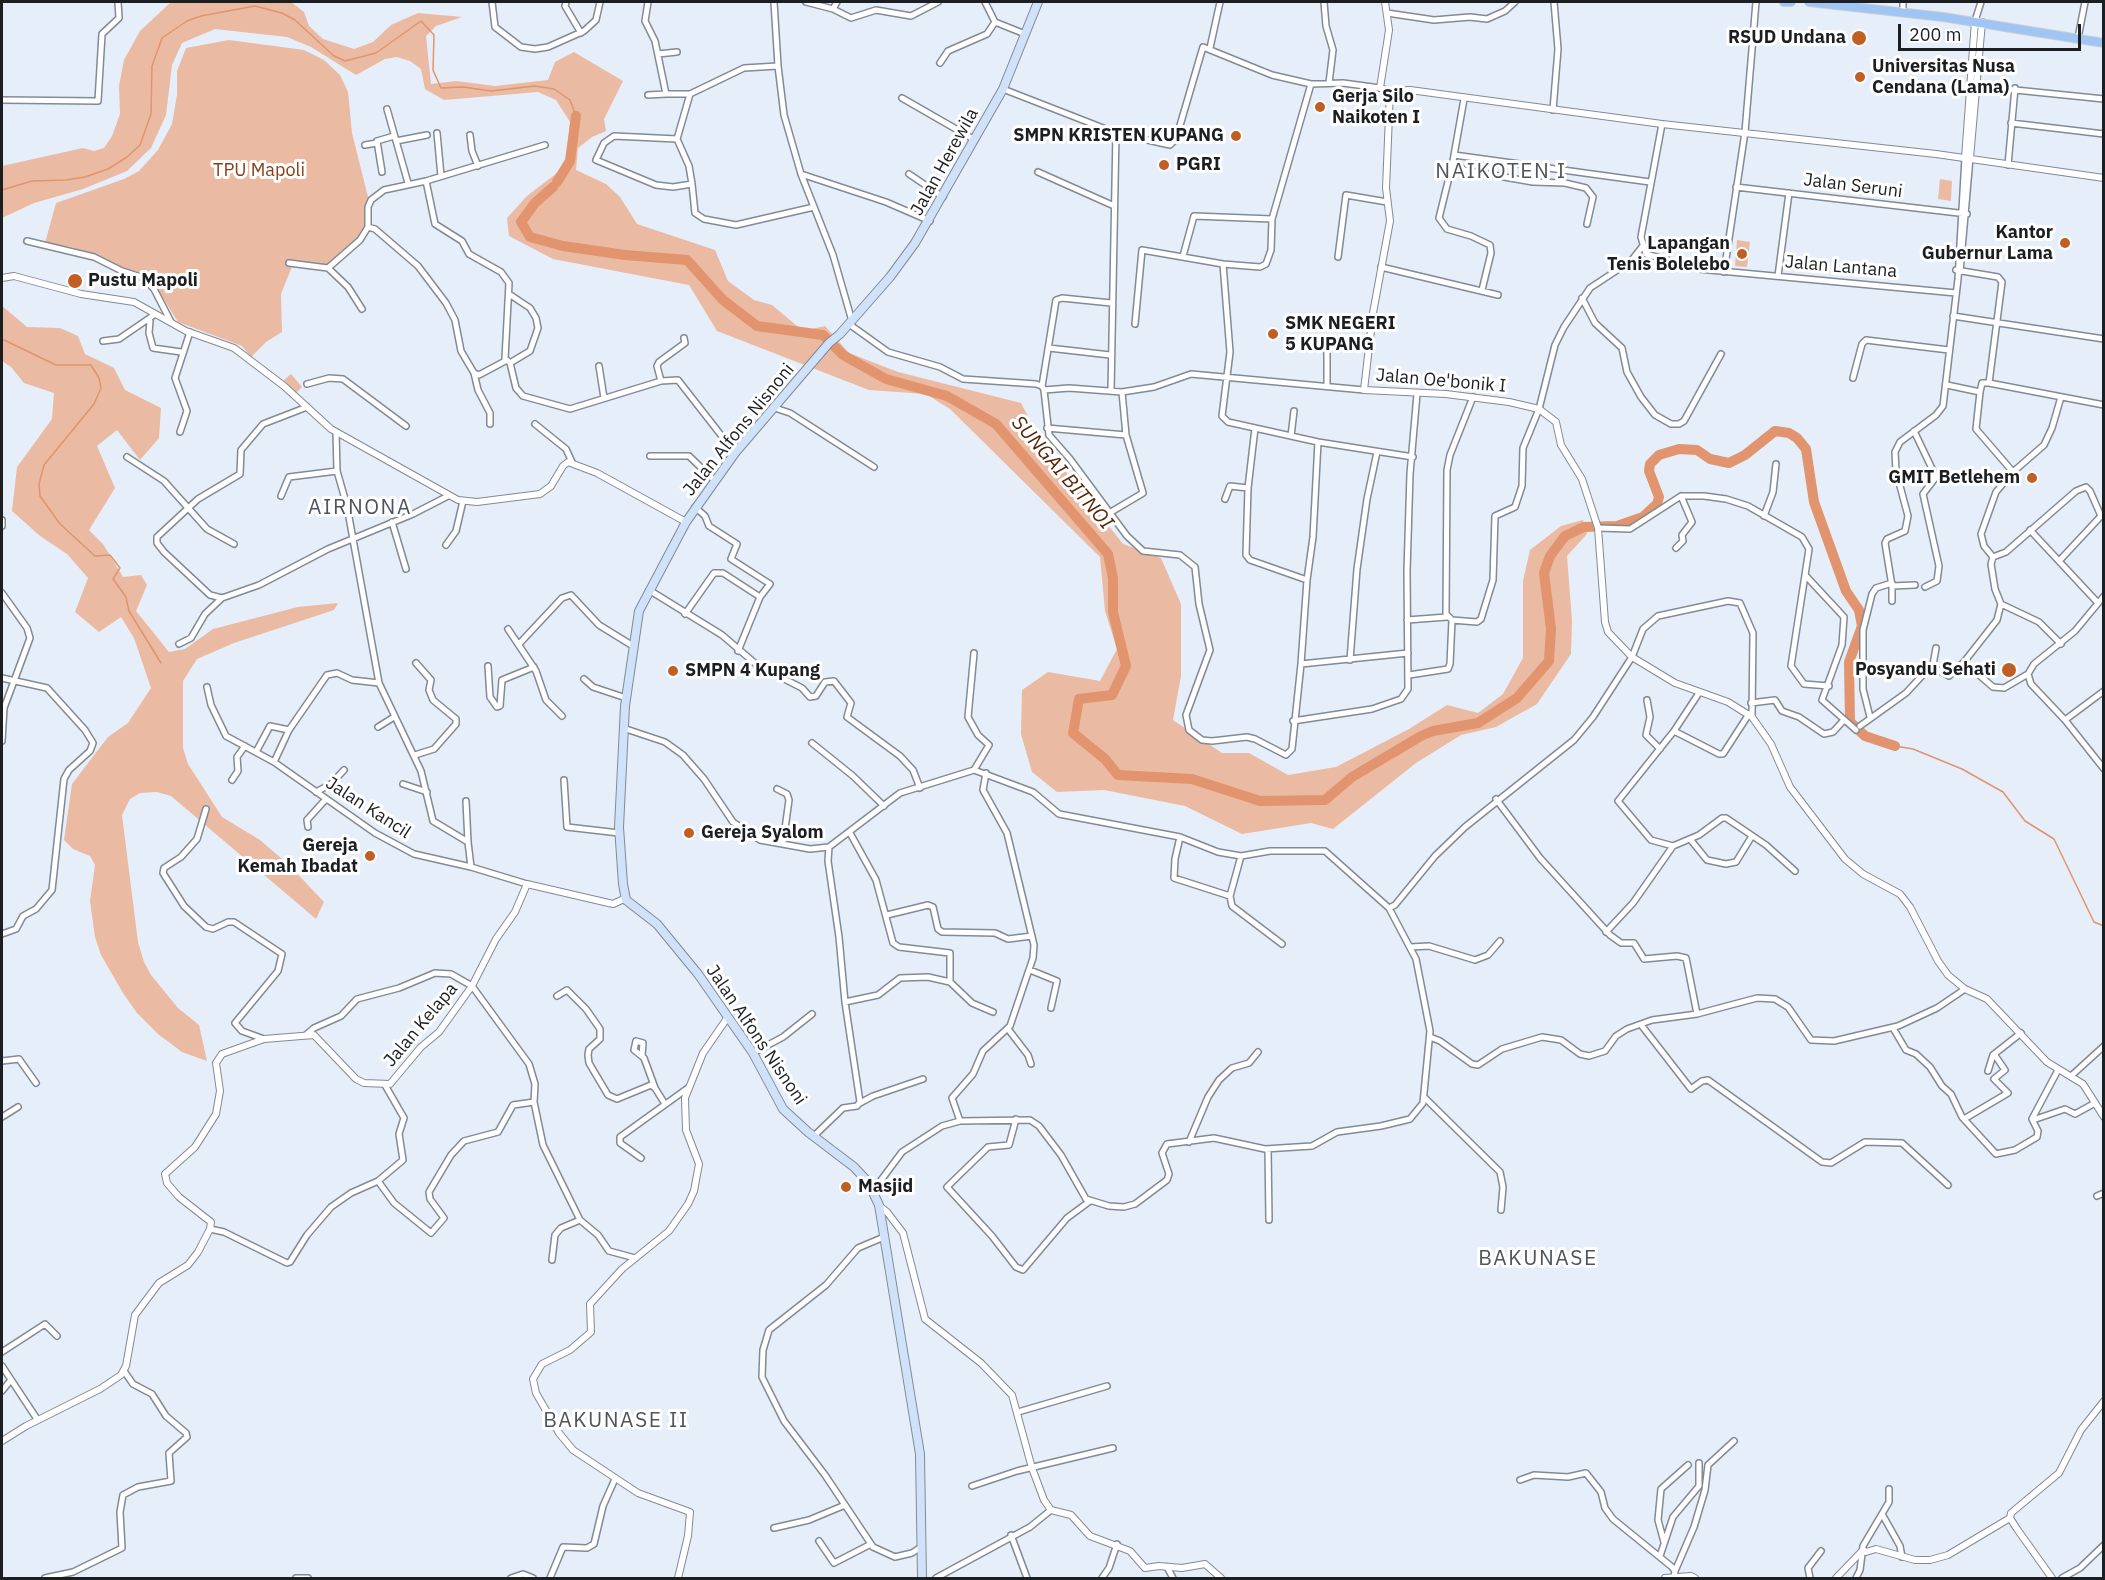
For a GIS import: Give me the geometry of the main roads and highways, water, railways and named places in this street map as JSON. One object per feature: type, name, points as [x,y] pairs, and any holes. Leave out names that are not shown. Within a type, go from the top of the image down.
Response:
[{"type":"main road","name":"Jalan Herewila","points":[[840,334],[890,277],[930,221],[1003,89],[1038,2]]},
{"type":"main road","points":[[1784,2],[1791,2]]},
{"type":"main road","points":[[1809,2],[1854,4],[2103,43]]},
{"type":"main road","name":"Jalan Alfons Nisnoni","points":[[840,334],[829,343],[735,453],[695,507],[648,589],[636,620],[626,698],[619,833],[626,898],[632,907],[657,924],[698,974],[753,1053],[783,1108],[814,1136],[846,1159],[873,1191],[879,1206],[920,1448],[922,1578]]},
{"type":"waterway","points":[[2,190],[32,181],[85,177],[108,169],[127,157],[140,145],[151,114],[152,66],[162,38],[187,21],[201,16],[255,6],[282,13],[295,20],[334,56],[345,61],[376,53],[421,21],[434,35],[433,70],[441,88],[463,87],[491,91],[535,86],[554,89],[570,100],[576,116]]},
{"type":"waterway","name":"SUNGAI BITNOI","points":[[557,182],[570,161],[576,116]]},
{"type":"waterway","name":"SUNGAI BITNOI","points":[[553,187],[535,203],[521,222],[530,237],[563,246],[625,255],[687,260],[723,300],[757,326],[823,335],[843,355],[886,379],[947,396],[996,424],[1108,554],[1113,578],[1113,612],[1126,666],[1112,695],[1079,699],[1073,733],[1105,759],[1118,775],[1192,779],[1260,801],[1325,800],[1352,777],[1421,736],[1433,731],[1478,723],[1517,698],[1549,661],[1551,629],[1544,573],[1550,556],[1565,536],[1584,527],[1617,526],[1643,517],[1657,504],[1659,497],[1649,471],[1650,464],[1659,455],[1679,449],[1697,450],[1710,459],[1729,463],[1745,455],[1775,431],[1789,433],[1797,438],[1806,449],[1814,502],[1846,591],[1859,610],[1862,626],[1849,662],[1850,722],[1865,736],[1895,746]]},
{"type":"waterway","points":[[2,339],[56,365],[91,365],[99,378],[101,388],[94,404],[44,465],[39,484],[40,496],[60,524],[95,556],[110,555],[120,568],[113,579],[126,597],[129,611],[161,663]]},
{"type":"waterway","points":[[1895,746],[1913,749],[1962,769],[2003,792],[2025,821],[2054,839],[2094,922],[2104,926]]},
{"type":"place","name":"RSUD Undana","points":[[1859,38]]},
{"type":"place","name":"Universitas Nusa Cendana (Lama)","points":[[1860,77]]},
{"type":"place","name":"Gerja Silo Naikoten I","points":[[1320,107]]},
{"type":"place","name":"SMPN KRISTEN KUPANG","points":[[1236,136]]},
{"type":"place","name":"PGRI","points":[[1164,165]]},
{"type":"place","name":"Kantor Gubernur Lama","points":[[2065,243]]},
{"type":"place","name":"Lapangan Tenis Bolelebo","points":[[1742,254]]},
{"type":"place","name":"Pustu Mapoli","points":[[75,281]]},
{"type":"place","name":"SMK NEGERI 5 KUPANG","points":[[1273,334]]},
{"type":"place","name":"GMIT Betlehem","points":[[2032,478]]},
{"type":"place","name":"Posyandu Sehati","points":[[2009,670]]},
{"type":"place","name":"SMPN 4 Kupang","points":[[673,671]]},
{"type":"place","name":"Gereja Syalom","points":[[689,833]]},
{"type":"place","name":"Gereja Kemah Ibadat","points":[[370,856]]},
{"type":"place","name":"Masjid","points":[[846,1187]]},
{"type":"district","name":"NAIKOTEN I","points":[[1501,172]]},
{"type":"district","name":"AIRNONA","points":[[360,508]]},
{"type":"district","name":"BAKUNASE","points":[[1538,1259]]},
{"type":"district","name":"BAKUNASE II","points":[[616,1421]]},
{"type":"park label","name":"TPU Mapoli","points":[[259,171]]}]
